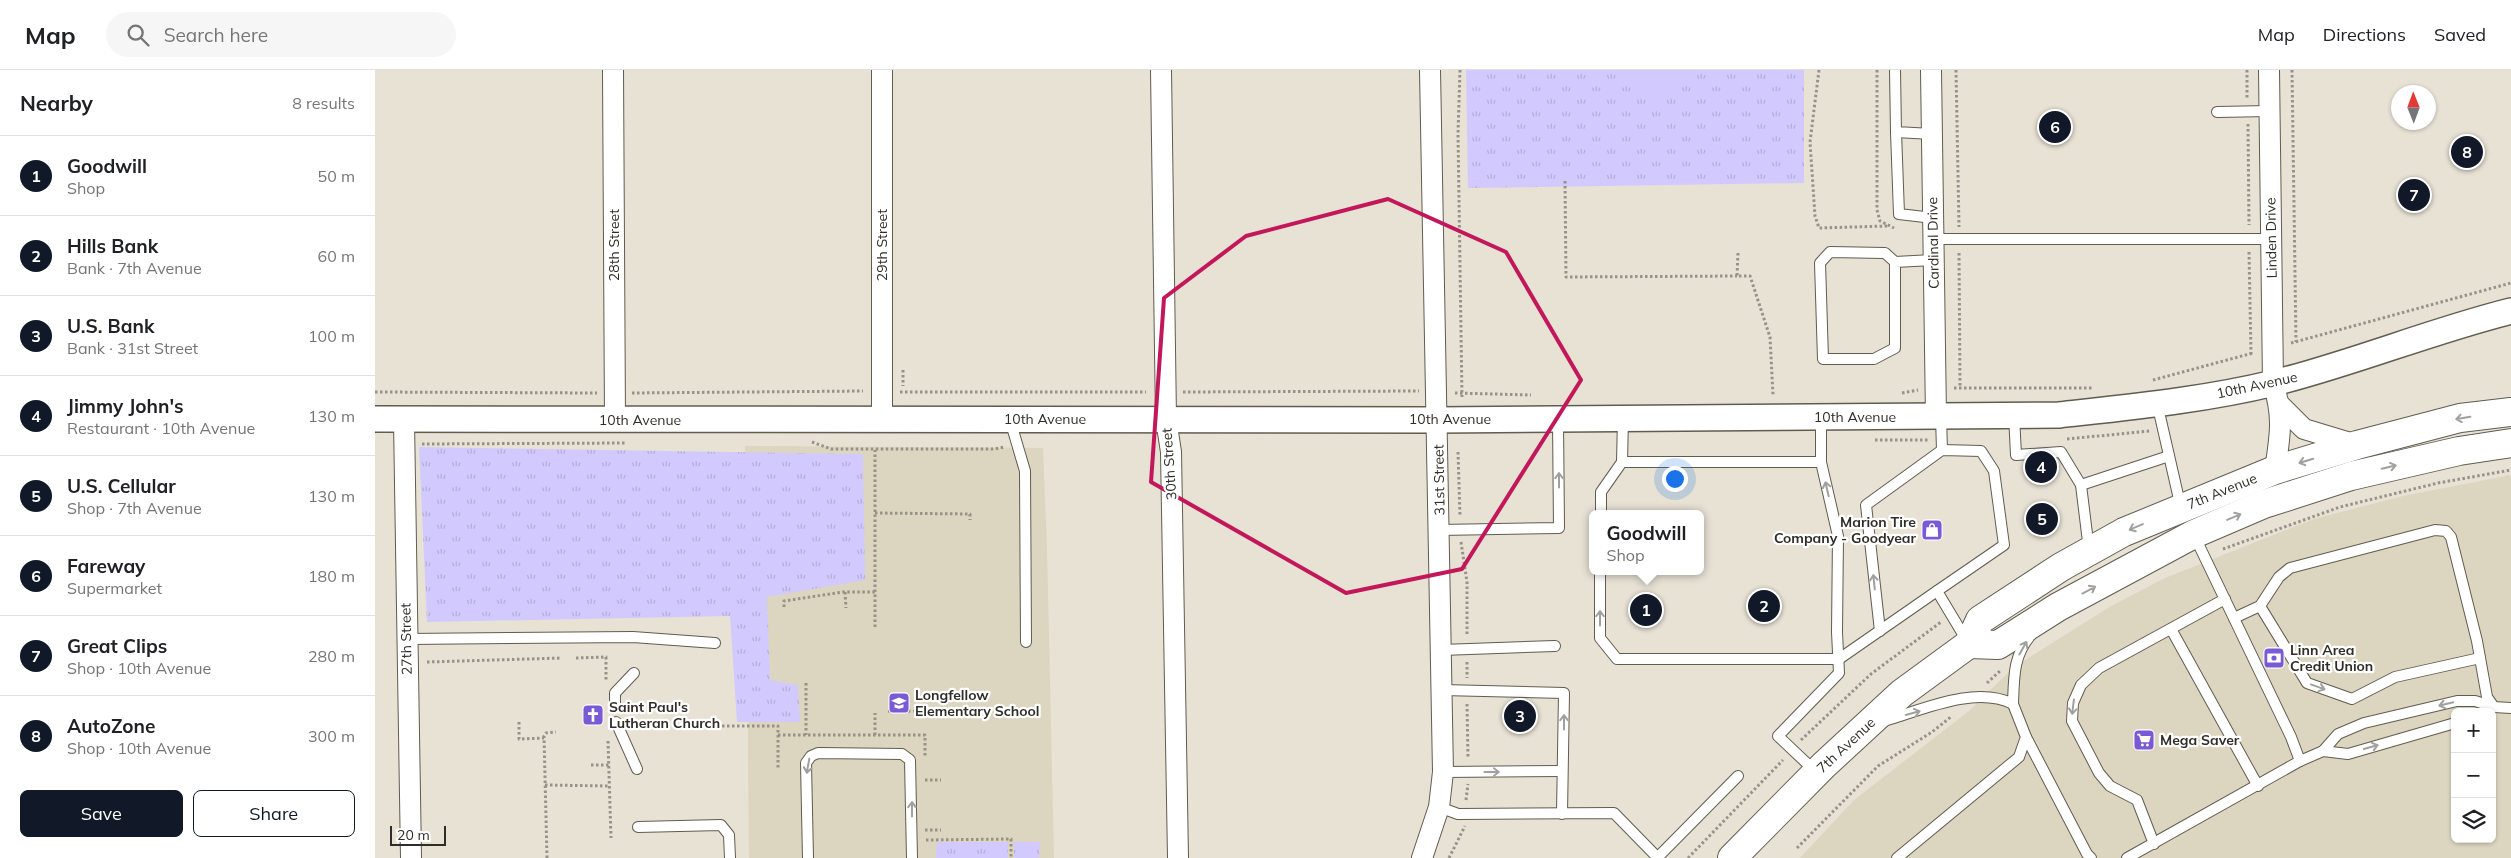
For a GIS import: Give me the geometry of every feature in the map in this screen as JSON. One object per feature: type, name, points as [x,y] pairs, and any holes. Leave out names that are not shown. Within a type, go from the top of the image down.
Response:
[{"type":"main road","name":"7th Avenue","points":[[1969,644],[1998,645],[2191,528],[2275,470],[2357,445],[2460,418],[2511,412]]},
{"type":"main road","name":"7th Avenue","points":[[1732,858],[1817,772],[1902,693],[1969,644],[1981,620],[2061,567],[2124,532],[2191,528],[2351,476],[2459,450],[2511,443]]},
{"type":"street","name":"28th Street","points":[[613,70],[615,420]]},
{"type":"street","name":"29th Street","points":[[882,70],[882,420]]},
{"type":"street","name":"30th Street","points":[[1161,70],[1165,419],[1171,452],[1178,858]]},
{"type":"street","name":"31st Street","points":[[1423,858],[1439,807],[1443,772],[1438,420],[1430,70]]},
{"type":"street","name":"Cardinal Drive","points":[[1931,70],[1935,389],[1938,417]]},
{"type":"street","name":"Linden Drive","points":[[2269,70],[2273,348],[2280,438],[2275,470]]},
{"type":"street","name":"10th Avenue","points":[[375,419],[1438,420],[2059,415],[2152,393],[2277,394],[2369,355],[2468,322],[2511,311]]},
{"type":"street","points":[[2277,394],[2304,429],[2357,445]]},
{"type":"street","name":"27th Street","points":[[404,420],[406,662],[411,858]]},
{"type":"lane","points":[[1895,70],[1895,132],[1899,214],[1933,218]]},
{"type":"lane","points":[[2217,112],[2269,110]]},
{"type":"lane","points":[[1895,132],[1932,134]]},
{"type":"lane","points":[[1933,239],[2270,239]]},
{"type":"lane","points":[[1895,262],[1895,348],[1874,359],[1823,359],[1821,263],[1830,252],[1885,253],[1895,262],[1933,260]]},
{"type":"lane","points":[[2152,393],[2191,528],[2301,761]]},
{"type":"lane","points":[[2014,416],[2016,455],[2061,452],[2081,485],[2089,551]]},
{"type":"lane","points":[[1817,772],[1778,736],[1839,673],[1837,632],[1838,536],[1821,462],[1821,417]]},
{"type":"lane","points":[[1938,417],[1941,450]]},
{"type":"lane","points":[[1601,510],[1601,492],[1622,462],[1623,418]]},
{"type":"lane","points":[[1010,419],[1025,470],[1026,642]]},
{"type":"lane","points":[[1439,530],[1559,528],[1558,419]]},
{"type":"lane","points":[[1600,575],[1600,638],[1617,660],[1839,659],[1880,631],[1937,592],[2004,545],[1994,471],[1981,451],[1941,450],[1866,505],[1880,631]]},
{"type":"lane","points":[[2081,485],[2169,456]]},
{"type":"lane","points":[[1622,462],[1821,462]]},
{"type":"lane","points":[[2234,618],[2260,606],[2279,577],[2290,568],[2435,530],[2446,531],[2451,537],[2480,658],[2489,708]]},
{"type":"lane","points":[[1937,592],[1969,644]]},
{"type":"lane","points":[[2154,844],[2137,800],[2110,786],[2099,773],[2072,721],[2073,703],[2081,685],[2099,668],[2225,599]]},
{"type":"lane","points":[[2260,606],[2307,683],[2352,699],[2395,677],[2480,658]]},
{"type":"lane","points":[[2058,607],[2025,643],[2017,658],[2015,663],[2013,704],[2026,737],[2087,854],[2091,858]]},
{"type":"lane","points":[[2171,629],[2258,786]]},
{"type":"lane","points":[[406,639],[633,637],[715,643]]},
{"type":"lane","points":[[1441,650],[1555,646]]},
{"type":"lane","points":[[615,707],[615,693],[634,672]]},
{"type":"lane","points":[[1442,690],[1564,693],[1562,814]]},
{"type":"lane","points":[[1866,726],[1953,702],[1975,698],[2000,698],[2013,704]]},
{"type":"lane","points":[[2127,858],[2301,761],[2323,751],[2338,734],[2364,723],[2457,701],[2475,701],[2487,708]]},
{"type":"lane","points":[[2496,709],[2511,708]]},
{"type":"lane","points":[[616,722],[637,769]]},
{"type":"lane","points":[[2323,751],[2348,754],[2451,725]]},
{"type":"lane","points":[[1897,858],[2019,756],[2026,737]]},
{"type":"lane","points":[[807,858],[807,763],[811,756],[818,753],[889,753],[901,754],[910,760],[912,858]]},
{"type":"lane","points":[[1443,772],[1562,771]]},
{"type":"lane","points":[[1439,807],[1458,814],[1614,813],[1657,858],[1738,776]]},
{"type":"lane","points":[[638,827],[721,825],[729,836],[730,858]]},
{"type":"path","points":[[1460,70],[1458,134],[1463,395],[1461,404]]},
{"type":"path","points":[[1819,70],[1810,142],[1815,216],[1819,228],[1887,226],[1898,228]]},
{"type":"path","points":[[1877,70],[1877,210],[1880,221],[1887,226]]},
{"type":"path","points":[[2247,70],[2251,354]]},
{"type":"path","points":[[2292,70],[2295,342]]},
{"type":"path","points":[[1565,181],[1566,277],[1750,276],[1770,337],[1773,395]]},
{"type":"path","points":[[1737,276],[1738,252]]},
{"type":"path","points":[[2152,393],[2251,354],[2511,284]]},
{"type":"path","points":[[1898,394],[1935,389],[2098,388]]},
{"type":"path","points":[[630,393],[869,391]]},
{"type":"path","points":[[375,392],[601,393]]},
{"type":"path","points":[[897,392],[1437,392],[1463,395],[1537,396]]},
{"type":"path","points":[[1763,395],[1783,395]]},
{"type":"path","points":[[804,442],[811,442],[831,449],[875,450],[993,449],[1017,444]]},
{"type":"path","points":[[417,444],[630,443]]},
{"type":"path","points":[[875,450],[875,627]]},
{"type":"path","points":[[2191,528],[2340,507],[2438,483],[2511,470]]},
{"type":"path","points":[[875,513],[969,514],[970,520]]},
{"type":"path","points":[[784,608],[784,601],[845,592],[875,592]]},
{"type":"path","points":[[845,592],[846,608]]},
{"type":"path","points":[[576,658],[605,657]]},
{"type":"path","points":[[406,662],[562,658]]},
{"type":"path","points":[[1797,848],[1878,766],[1932,732],[1975,698],[1986,684],[2017,658]]},
{"type":"path","points":[[806,683],[806,735]]},
{"type":"path","points":[[888,711],[941,711]]},
{"type":"path","points":[[875,713],[875,735]]},
{"type":"path","points":[[519,722],[519,739],[544,738]]},
{"type":"path","points":[[717,726],[778,726],[778,770]]},
{"type":"path","points":[[547,858],[544,738],[546,733],[556,732]]},
{"type":"path","points":[[608,740],[611,838]]},
{"type":"path","points":[[591,765],[609,765]]},
{"type":"path","points":[[925,780],[941,780]]},
{"type":"path","points":[[545,785],[609,786]]},
{"type":"path","points":[[925,830],[941,830]]},
{"type":"path","points":[[925,840],[1011,839],[1011,858]]},
{"type":"highlighted area","points":[[1388,199],[1506,252],[1581,380],[1462,569],[1346,593],[1151,482],[1164,298],[1246,236]]},
{"type":"shaded area","name":"Longfellow Elementary School","points":[[745,446],[1043,448],[1054,858],[749,858]]},
{"type":"shaded area","points":[[2511,475],[2511,858],[1800,858],[1854,800],[1969,711],[2014,667],[2111,606],[2165,578],[2314,519],[2403,496]]},
{"type":"green space","points":[[1466,70],[1804,70],[1804,183],[1468,188]]},
{"type":"green space","points":[[1632,70],[1681,70],[1681,98],[1632,98]]},
{"type":"green space","points":[[419,447],[863,454],[865,580],[767,597],[770,680],[798,685],[800,722],[737,722],[730,616],[427,622]]},
{"type":"green space","points":[[937,842],[1008,842],[1008,858],[936,858]]},
{"type":"green space","points":[[1014,842],[1040,842],[1039,858],[1014,858]]},
{"type":"place","name":"Fareway","points":[[2055,127]]},
{"type":"place","name":"AutoZone","points":[[2467,152]]},
{"type":"place","name":"Great Clips","points":[[2414,195]]},
{"type":"place","name":"Jimmy John's","points":[[2041,467]]},
{"type":"place","name":"U.S. Cellular","points":[[2042,519]]},
{"type":"place","name":"Marion Tire Company - Goodyear","points":[[1932,530]]},
{"type":"place","name":"Hills Bank","points":[[1764,606]]},
{"type":"place","name":"Goodwill","points":[[1646,610]]},
{"type":"place","name":"Linn Area Credit Union","points":[[2274,658]]},
{"type":"place","name":"Longfellow Elementary School","points":[[899,703]]},
{"type":"place","name":"Saint Paul's Lutheran Church","points":[[593,715]]},
{"type":"place","name":"U.S. Bank","points":[[1520,716]]},
{"type":"place","name":"Mega Saver","points":[[2144,740]]}]
